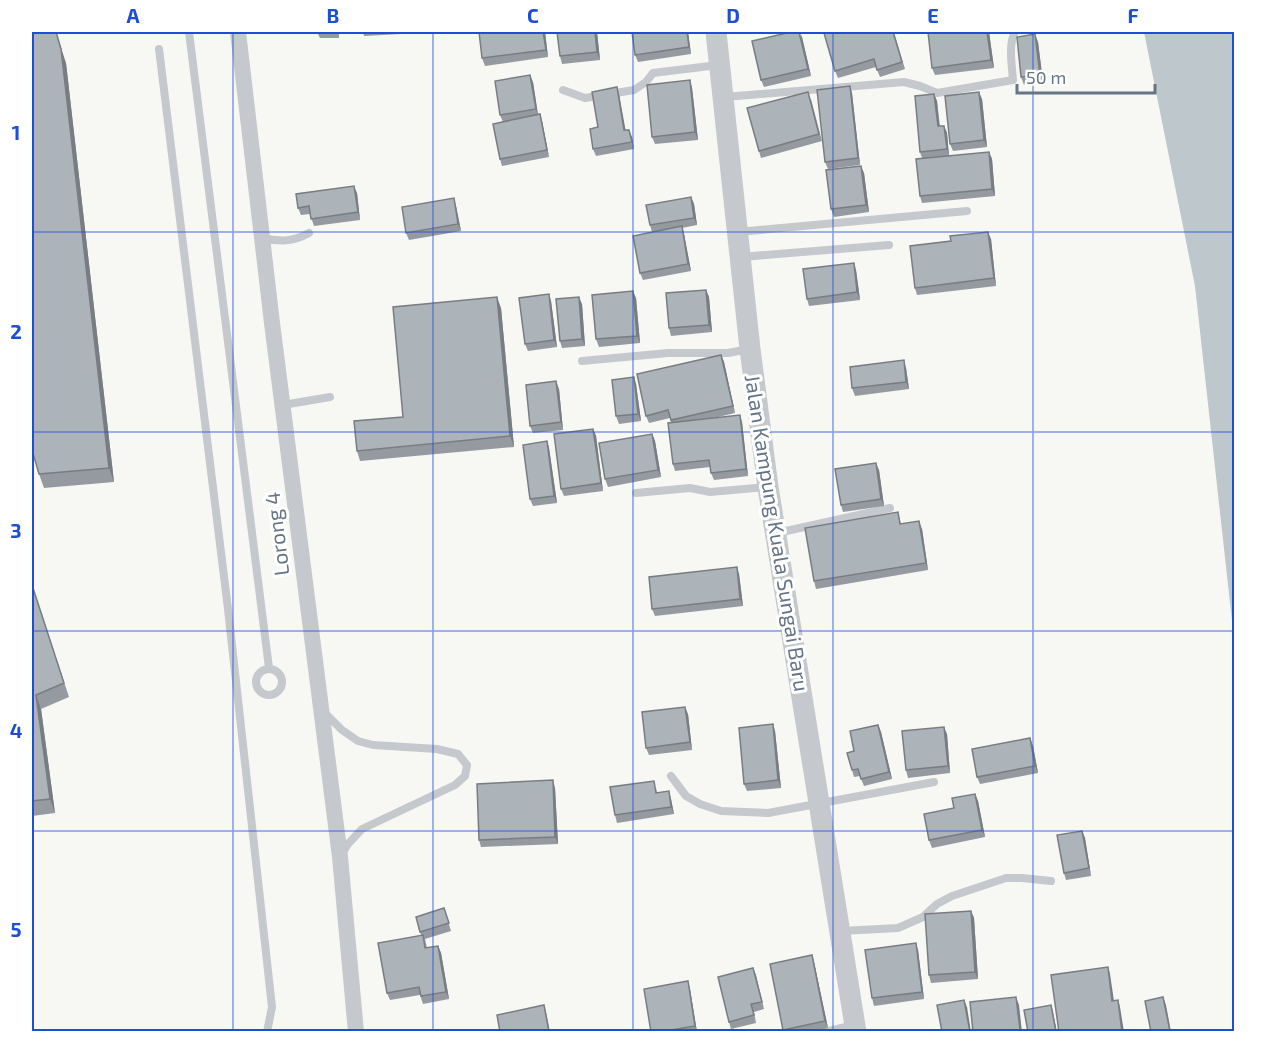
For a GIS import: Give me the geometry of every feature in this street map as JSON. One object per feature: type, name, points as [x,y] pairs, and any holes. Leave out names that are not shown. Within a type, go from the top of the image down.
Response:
[{"type":"street","name":"Lorong 4","points":[[238,32],[261,238],[340,857],[356,1032]]},
{"type":"street","name":"Jalan Kampung Kuala Sungai Baru","points":[[716,32],[750,349],[768,487],[855,1028]]},
{"type":"lane","points":[[189,32],[269,668]]},
{"type":"lane","points":[[723,97],[904,82],[937,93],[1013,80],[1012,46],[1013,35],[1016,32]]},
{"type":"lane","points":[[159,50],[231,633],[272,1007],[267,1032]]},
{"type":"lane","points":[[564,90],[585,98],[634,90],[654,73],[719,64]]},
{"type":"lane","points":[[738,232],[967,211]]},
{"type":"lane","points":[[261,238],[288,240],[297,239],[309,233]]},
{"type":"lane","points":[[740,258],[889,245]]},
{"type":"lane","points":[[582,361],[668,353],[728,353],[750,349]]},
{"type":"lane","points":[[283,405],[330,397]]},
{"type":"lane","points":[[636,493],[690,488],[710,492],[768,487]]},
{"type":"lane","points":[[777,533],[890,508]]},
{"type":"lane","points":[[320,708],[342,730],[358,741],[373,745],[448,751],[458,754],[467,765],[465,776],[455,785],[362,829],[340,857]]},
{"type":"lane","points":[[671,776],[686,796],[700,804],[721,811],[768,813],[934,782]]},
{"type":"lane","points":[[841,931],[898,928],[923,917],[937,904],[952,896],[1006,878],[1051,881]]},
{"type":"lane","points":[[825,1032],[855,1028]]},
{"type":"shaded area","points":[[1144,32],[1234,32],[1234,639],[1195,286]]},
{"type":"building","points":[[32,32],[56,32],[61,49],[109,468],[39,474],[32,450]]},
{"type":"building","points":[[479,32],[543,32],[546,50],[482,58]]},
{"type":"building","points":[[557,32],[595,32],[597,52],[560,56]]},
{"type":"building","points":[[632,32],[687,32],[689,47],[635,55]]},
{"type":"building","points":[[799,32],[808,69],[761,80],[752,41]]},
{"type":"building","points":[[893,32],[902,62],[877,70],[874,59],[835,71],[824,33]]},
{"type":"building","points":[[928,32],[987,32],[991,60],[932,68]]},
{"type":"building","points":[[1035,34],[1040,75],[1021,77],[1017,37]]},
{"type":"building","points":[[530,75],[536,109],[500,115],[495,81]]},
{"type":"building","points":[[690,80],[695,132],[652,137],[647,85]]},
{"type":"building","points":[[850,86],[858,158],[825,162],[817,90]]},
{"type":"building","points":[[617,87],[624,130],[629,130],[632,142],[593,149],[590,129],[598,127],[592,92]]},
{"type":"building","points":[[808,92],[819,134],[759,151],[747,108]]},
{"type":"building","points":[[979,92],[984,140],[950,144],[945,96]]},
{"type":"building","points":[[934,94],[938,126],[944,126],[947,149],[920,152],[915,96]]},
{"type":"building","points":[[540,114],[547,150],[500,159],[493,124]]},
{"type":"building","points":[[989,152],[992,189],[920,196],[916,159]]},
{"type":"building","points":[[861,166],[866,205],[831,209],[826,170]]},
{"type":"building","points":[[354,186],[358,212],[311,219],[309,206],[298,208],[296,194]]},
{"type":"building","points":[[691,197],[694,218],[650,225],[646,205]]},
{"type":"building","points":[[454,198],[458,224],[406,233],[402,207]]},
{"type":"building","points":[[682,226],[688,264],[640,273],[633,236]]},
{"type":"building","points":[[988,232],[994,278],[915,288],[910,246],[951,241],[950,236]]},
{"type":"building","points":[[854,263],[857,292],[807,299],[803,269]]},
{"type":"building","points":[[706,290],[709,325],[669,328],[666,293]]},
{"type":"building","points":[[633,291],[637,336],[596,339],[592,295]]},
{"type":"building","points":[[549,294],[554,340],[525,344],[519,298]]},
{"type":"building","points":[[497,297],[510,436],[357,451],[354,421],[403,417],[393,307]]},
{"type":"building","points":[[579,297],[582,339],[560,341],[556,299]]},
{"type":"building","points":[[721,355],[733,406],[671,420],[668,410],[646,416],[637,374]]},
{"type":"building","points":[[904,360],[906,382],[852,388],[850,367]]},
{"type":"building","points":[[634,377],[638,414],[616,416],[612,380]]},
{"type":"building","points":[[556,381],[561,422],[530,426],[526,385]]},
{"type":"building","points":[[740,415],[746,469],[711,473],[709,460],[673,464],[668,423]]},
{"type":"building","points":[[593,429],[601,483],[561,489],[554,434]]},
{"type":"building","points":[[652,434],[658,470],[605,479],[599,443]]},
{"type":"building","points":[[547,441],[554,496],[530,499],[523,445]]},
{"type":"building","points":[[876,463],[881,499],[841,505],[835,469]]},
{"type":"building","points":[[898,512],[900,524],[919,521],[926,563],[814,581],[805,528]]},
{"type":"building","points":[[737,567],[740,599],[652,609],[649,577]]},
{"type":"building","points":[[32,585],[64,683],[36,695],[50,799],[32,801]]},
{"type":"building","points":[[685,707],[690,742],[646,748],[642,712]]},
{"type":"building","points":[[773,724],[778,780],[744,784],[739,728]]},
{"type":"building","points":[[878,725],[889,772],[861,779],[858,769],[852,770],[847,753],[854,751],[850,731]]},
{"type":"building","points":[[944,727],[948,766],[906,770],[902,731]]},
{"type":"building","points":[[1030,738],[1035,766],[977,777],[972,749]]},
{"type":"building","points":[[553,780],[555,837],[479,840],[477,784]]},
{"type":"building","points":[[654,781],[656,793],[669,791],[671,807],[615,815],[610,787]]},
{"type":"building","points":[[975,794],[982,830],[929,840],[924,814],[954,808],[952,798]]},
{"type":"building","points":[[1082,831],[1089,868],[1064,873],[1057,835]]},
{"type":"building","points":[[444,908],[449,923],[420,932],[416,917]]},
{"type":"building","points":[[971,911],[975,972],[929,975],[925,914]]},
{"type":"building","points":[[423,935],[425,948],[438,946],[446,992],[421,996],[419,987],[387,993],[378,943]]},
{"type":"building","points":[[916,943],[922,992],[872,998],[865,950]]},
{"type":"building","points":[[812,955],[825,1021],[783,1030],[770,964]]},
{"type":"building","points":[[1108,967],[1112,1001],[1118,1000],[1122,1032],[1059,1032],[1051,975]]},
{"type":"building","points":[[753,968],[762,1002],[751,1004],[754,1015],[729,1022],[718,977]]},
{"type":"building","points":[[688,981],[695,1026],[651,1032],[644,989]]},
{"type":"building","points":[[1016,997],[1020,1030],[973,1032],[970,1002]]},
{"type":"building","points":[[1163,997],[1170,1031],[1151,1032],[1145,1001]]},
{"type":"building","points":[[964,1000],[970,1032],[942,1032],[937,1005]]},
{"type":"building","points":[[544,1005],[549,1032],[500,1032],[497,1015]]},
{"type":"building","points":[[1051,1005],[1056,1032],[1028,1032],[1024,1010]]}]
